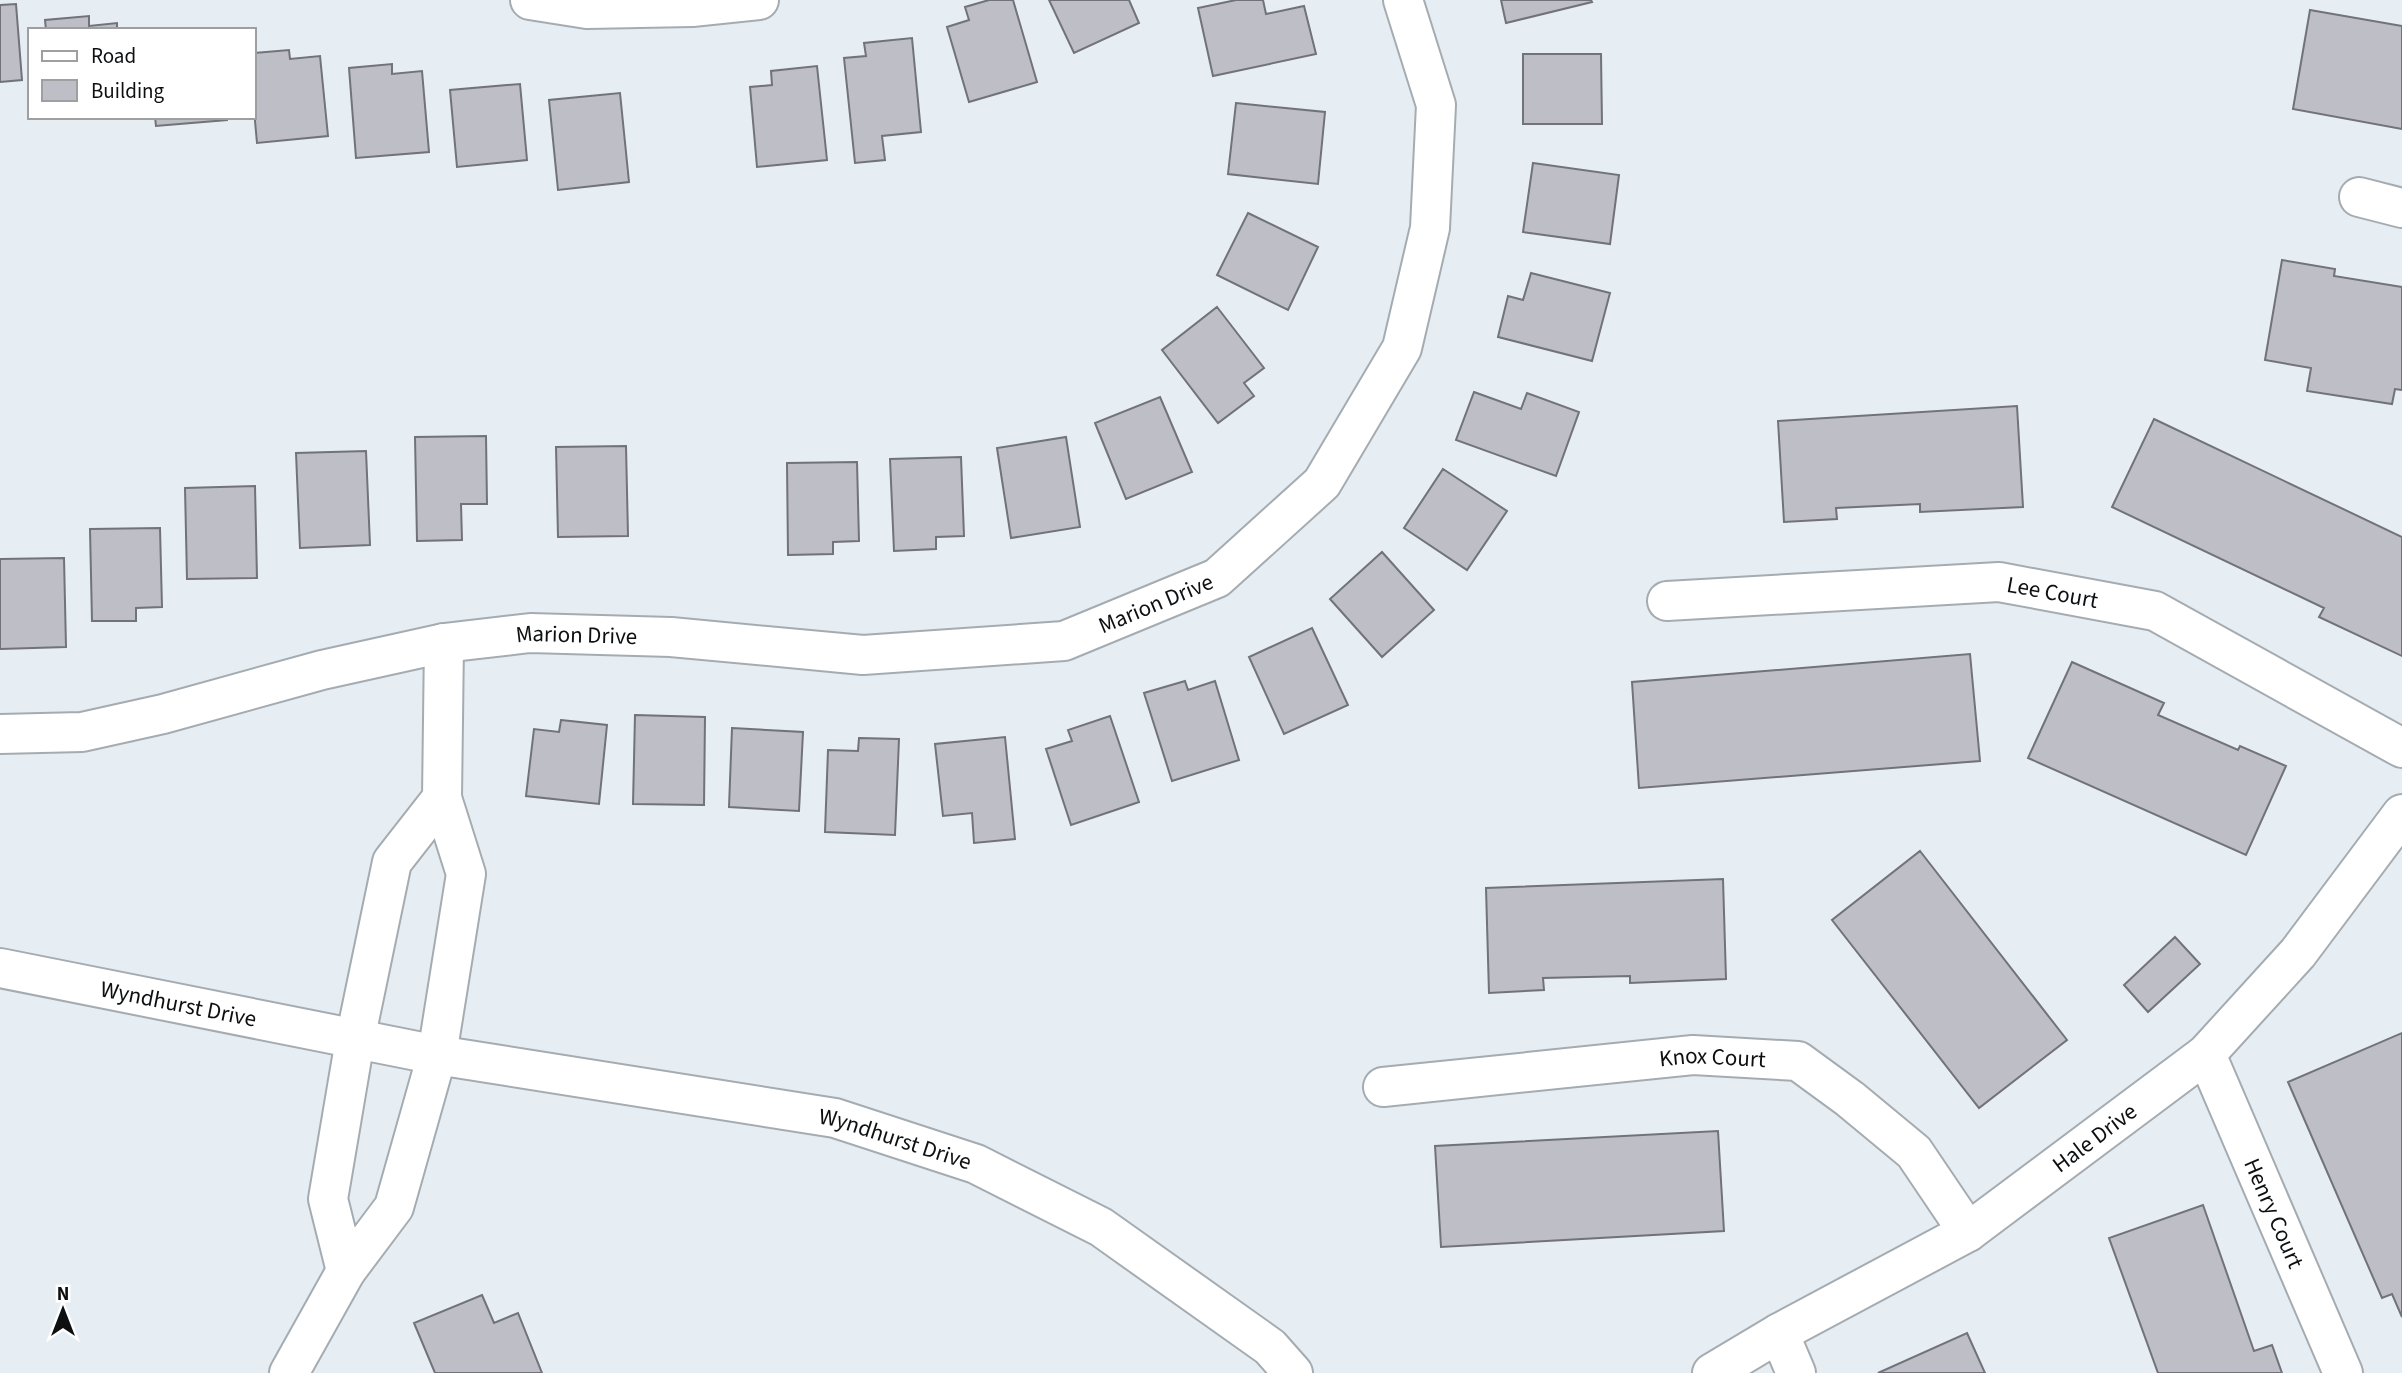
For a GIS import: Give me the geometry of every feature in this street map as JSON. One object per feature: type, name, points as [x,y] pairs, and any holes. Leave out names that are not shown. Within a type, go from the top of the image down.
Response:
[{"type":"street","points":[[530,0],[587,9],[692,7],[759,0]]},
{"type":"street","name":"Marion Drive","points":[[0,734],[82,732],[163,714],[322,670],[444,643],[530,633],[671,637],[863,654],[1064,641],[1217,578],[1322,483],[1402,348],[1430,228],[1436,105],[1403,0]]},
{"type":"street","points":[[2359,197],[2402,208]]},
{"type":"street","name":"Lee Court","points":[[1667,601],[1998,582],[2155,611],[2402,748]]},
{"type":"street","points":[[289,1373],[346,1271],[394,1207],[436,1055],[466,874],[442,798],[444,643]]},
{"type":"street","points":[[346,1271],[328,1199],[355,1040],[392,862],[442,798]]},
{"type":"street","name":"Hale Drive","points":[[1712,1373],[1779,1333],[1968,1232],[2206,1054],[2298,953],[2402,814]]},
{"type":"street","name":"Wyndhurst Drive","points":[[0,968],[436,1055],[835,1118],[976,1164],[1101,1227],[1270,1347],[1293,1373]]},
{"type":"street","name":"Henry Court","points":[[2206,1054],[2343,1373]]},
{"type":"street","name":"Knox Court","points":[[1383,1087],[1693,1055],[1798,1061],[1850,1098],[1914,1152],[1968,1232]]},
{"type":"street","points":[[1779,1333],[1796,1373]]},
{"type":"building","points":[[989,0],[1013,0],[1037,82],[969,102],[947,27],[969,20],[965,7]]},
{"type":"building","points":[[1049,0],[1129,0],[1139,23],[1074,53]]},
{"type":"building","points":[[1236,0],[1263,0],[1266,14],[1304,6],[1316,54],[1213,76],[1198,8]]},
{"type":"building","points":[[1501,0],[1591,0],[1592,2],[1506,23]]},
{"type":"building","points":[[16,4],[22,80],[0,82],[0,5]]},
{"type":"building","points":[[2310,10],[2402,26],[2402,129],[2293,109]]},
{"type":"building","points":[[89,16],[89,26],[117,23],[117,28],[46,28],[45,20]]},
{"type":"building","points":[[912,38],[921,132],[882,136],[885,160],[855,163],[844,58],[866,56],[864,43]]},
{"type":"building","points":[[289,50],[290,59],[320,56],[328,136],[257,143],[256,53]]},
{"type":"building","points":[[1523,54],[1601,54],[1602,124],[1523,124]]},
{"type":"building","points":[[392,64],[392,74],[422,71],[429,152],[356,158],[349,68]]},
{"type":"building","points":[[817,66],[827,160],[757,167],[750,87],[772,85],[771,71]]},
{"type":"building","points":[[520,84],[527,160],[457,167],[450,90]]},
{"type":"building","points":[[620,93],[629,182],[558,190],[549,100]]},
{"type":"building","points":[[1236,103],[1325,112],[1318,184],[1228,174]]},
{"type":"building","points":[[155,119],[227,119],[227,120],[156,126]]},
{"type":"building","points":[[1533,163],[1619,175],[1610,244],[1523,232]]},
{"type":"building","points":[[1248,213],[1318,247],[1288,310],[1217,275]]},
{"type":"building","points":[[2282,260],[2335,269],[2334,276],[2402,287],[2402,390],[2395,389],[2392,404],[2307,391],[2311,368],[2265,360]]},
{"type":"building","points":[[1531,273],[1610,293],[1592,361],[1498,337],[1508,296],[1523,300]]},
{"type":"building","points":[[1217,307],[1264,368],[1244,383],[1254,396],[1218,423],[1162,350]]},
{"type":"building","points":[[1474,392],[1521,409],[1527,393],[1579,412],[1556,476],[1456,440]]},
{"type":"building","points":[[1160,397],[1192,472],[1126,499],[1095,423]]},
{"type":"building","points":[[2017,406],[2023,507],[1920,512],[1920,504],[1836,508],[1837,519],[1784,522],[1778,421]]},
{"type":"building","points":[[2154,419],[2402,537],[2402,656],[2319,617],[2324,608],[2112,507]]},
{"type":"building","points":[[486,436],[487,504],[461,504],[462,540],[417,541],[415,437]]},
{"type":"building","points":[[1066,437],[1080,527],[1011,538],[997,448]]},
{"type":"building","points":[[626,446],[628,536],[558,537],[556,447]]},
{"type":"building","points":[[366,451],[370,545],[300,548],[296,453]]},
{"type":"building","points":[[961,457],[964,536],[936,537],[936,549],[894,551],[890,459]]},
{"type":"building","points":[[857,462],[859,541],[833,542],[833,554],[788,555],[787,463]]},
{"type":"building","points":[[1443,469],[1507,511],[1467,570],[1404,528]]},
{"type":"building","points":[[255,486],[257,578],[187,579],[185,488]]},
{"type":"building","points":[[160,528],[162,607],[136,608],[136,621],[92,621],[90,529]]},
{"type":"building","points":[[1382,552],[1434,610],[1382,657],[1330,599]]},
{"type":"building","points":[[64,558],[66,647],[0,649],[0,559]]},
{"type":"building","points":[[1312,628],[1348,705],[1284,734],[1249,657]]},
{"type":"building","points":[[1970,654],[1980,761],[1639,788],[1632,682]]},
{"type":"building","points":[[2072,662],[2164,703],[2158,715],[2238,750],[2240,746],[2286,766],[2246,855],[2028,758]]},
{"type":"building","points":[[1185,681],[1188,690],[1215,681],[1239,760],[1172,781],[1144,693]]},
{"type":"building","points":[[635,715],[705,717],[704,805],[633,804]]},
{"type":"building","points":[[1110,716],[1139,802],[1071,825],[1046,749],[1072,741],[1068,730]]},
{"type":"building","points":[[561,720],[607,725],[599,804],[526,796],[534,729],[559,732]]},
{"type":"building","points":[[732,728],[803,732],[799,811],[729,807]]},
{"type":"building","points":[[1005,737],[1015,839],[974,843],[972,813],[943,816],[935,744]]},
{"type":"building","points":[[859,738],[899,739],[895,835],[825,832],[828,750],[858,751]]},
{"type":"building","points":[[1920,851],[2067,1040],[1979,1108],[1832,920]]},
{"type":"building","points":[[1723,879],[1726,979],[1630,983],[1630,976],[1543,978],[1544,990],[1489,993],[1486,888]]},
{"type":"building","points":[[2175,937],[2200,964],[2148,1012],[2124,985]]},
{"type":"building","points":[[2402,1033],[2402,1317],[2392,1294],[2382,1298],[2288,1082]]},
{"type":"building","points":[[1718,1131],[1724,1231],[1441,1247],[1435,1146]]},
{"type":"building","points":[[2203,1205],[2254,1351],[2272,1345],[2282,1373],[2158,1373],[2109,1238]]},
{"type":"building","points":[[482,1295],[494,1323],[518,1313],[542,1373],[435,1373],[414,1323]]},
{"type":"building","points":[[1967,1333],[1985,1373],[1878,1373]]}]
